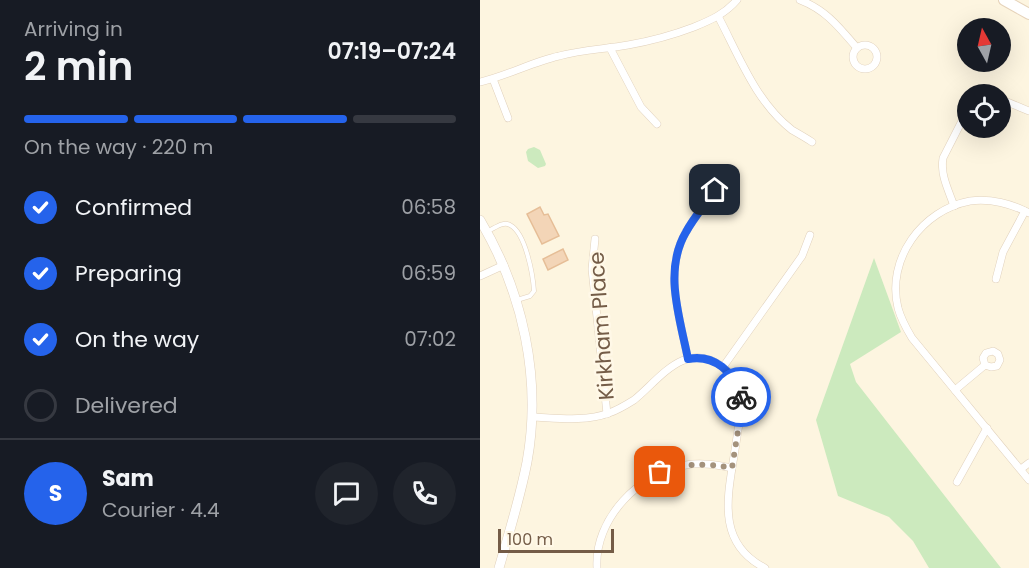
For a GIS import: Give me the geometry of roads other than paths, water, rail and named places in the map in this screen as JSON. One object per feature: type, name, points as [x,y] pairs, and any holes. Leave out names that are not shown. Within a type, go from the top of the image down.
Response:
[{"type":"main road","points":[[1004,0],[1029,14]]},
{"type":"street","points":[[480,82],[552,57],[674,35],[718,16],[731,8],[737,0]]},
{"type":"street","points":[[800,0],[824,12],[857,48]]},
{"type":"street","points":[[718,16],[767,105],[792,129],[812,142]]},
{"type":"street","points":[[610,48],[641,107],[657,124]]},
{"type":"street","points":[[493,79],[508,118]]},
{"type":"street","points":[[1011,104],[1029,111]]},
{"type":"street","points":[[954,206],[943,176],[942,165],[943,158],[957,131]]},
{"type":"street","points":[[688,359],[675,293],[675,261],[686,232],[715,190]]},
{"type":"street","points":[[996,279],[1003,252],[1027,212],[1010,204],[990,201],[971,201],[954,206],[938,213],[918,230],[909,242],[897,271],[898,308],[903,323],[912,338],[1029,480]]},
{"type":"street","points":[[480,220],[504,265],[516,300],[529,358],[532,387],[528,459],[499,568]]},
{"type":"street","points":[[723,367],[802,256],[810,235]]},
{"type":"street","name":"Kirkham Place","points":[[595,239],[592,269],[607,414]]},
{"type":"street","points":[[480,276],[504,265]]},
{"type":"street","points":[[532,417],[576,418],[607,414],[633,400],[670,366],[688,359],[706,359],[723,367],[737,383],[742,400],[727,501],[728,516],[731,530],[738,544],[747,555],[765,568]]},
{"type":"street","points":[[955,390],[985,364]]},
{"type":"street","points":[[957,482],[987,428]]},
{"type":"street","points":[[1022,469],[1029,463]]},
{"type":"street","points":[[597,568],[599,543],[607,525],[624,500],[645,482],[660,472],[686,465],[713,464],[732,468]]},
{"type":"lane","points":[[487,232],[502,224],[510,225],[521,239],[529,258],[534,291],[530,296],[516,300]]}]
